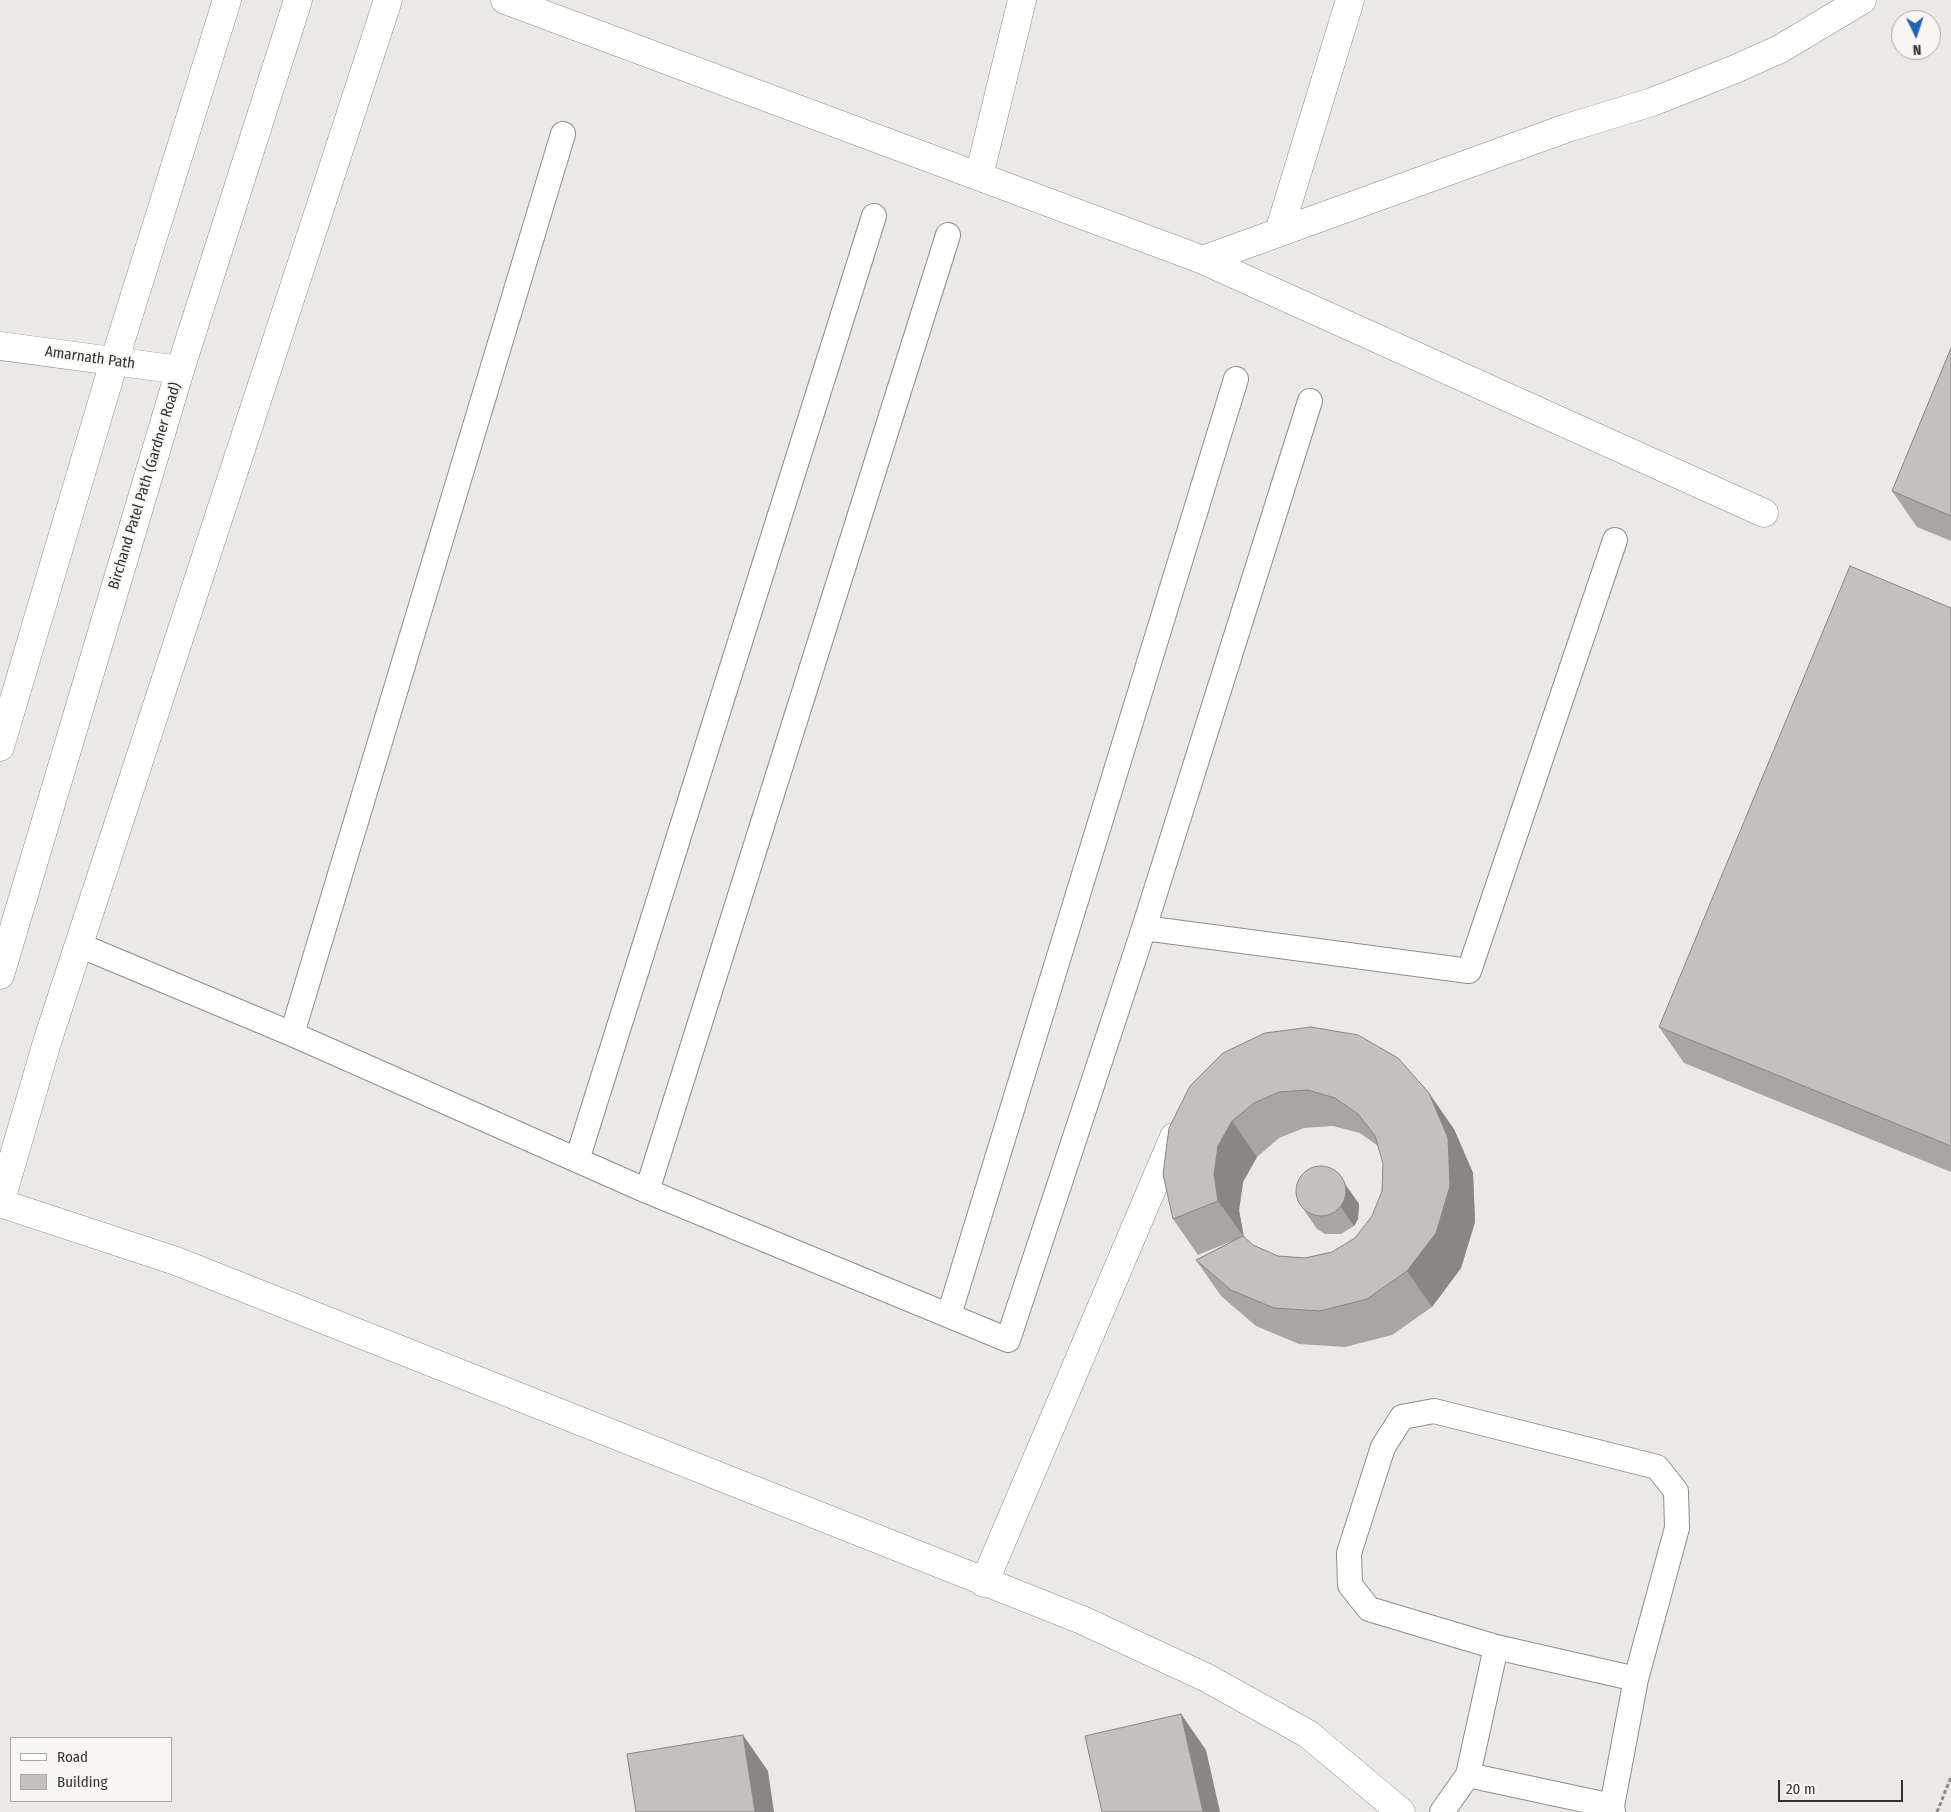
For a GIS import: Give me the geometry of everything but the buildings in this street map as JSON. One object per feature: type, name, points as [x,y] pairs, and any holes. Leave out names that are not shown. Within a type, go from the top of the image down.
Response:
[{"type":"street","points":[[0,747],[114,362],[227,0]]},
{"type":"street","name":"Birchand Patel Path (Gardner Road)","points":[[0,975],[180,370],[298,0]]},
{"type":"street","points":[[388,0],[79,945],[0,1203],[185,1265],[850,1527],[984,1583],[1082,1620],[1205,1677],[1308,1734],[1401,1812]]},
{"type":"street","points":[[505,0],[1203,260],[1764,513]]},
{"type":"street","points":[[979,176],[1022,0]]},
{"type":"street","points":[[1279,232],[1350,0]]},
{"type":"street","points":[[1203,260],[1567,128],[1652,102],[1734,70],[1780,49],[1862,0]]},
{"type":"street","name":"Amarnath Path","points":[[0,346],[180,370]]},
{"type":"street","points":[[984,1583],[1174,1137]]},
{"type":"lane","points":[[292,1034],[564,134]]},
{"type":"lane","points":[[577,1160],[874,216]]},
{"type":"lane","points":[[647,1191],[948,235]]},
{"type":"lane","points":[[949,1315],[1236,380]]},
{"type":"lane","points":[[79,945],[292,1034],[647,1191],[1008,1340],[1144,928],[1310,401]]},
{"type":"lane","points":[[1144,928],[1469,971],[1615,540]]},
{"type":"lane","points":[[1468,1775],[1612,1809],[1636,1679],[1677,1528],[1676,1491],[1657,1467],[1434,1411],[1402,1417],[1383,1447],[1349,1553],[1350,1585],[1369,1609],[1496,1647],[1636,1679]]},
{"type":"lane","points":[[1442,1812],[1468,1775],[1496,1647]]},
{"type":"path","points":[[1937,1812],[1951,1777]]}]
